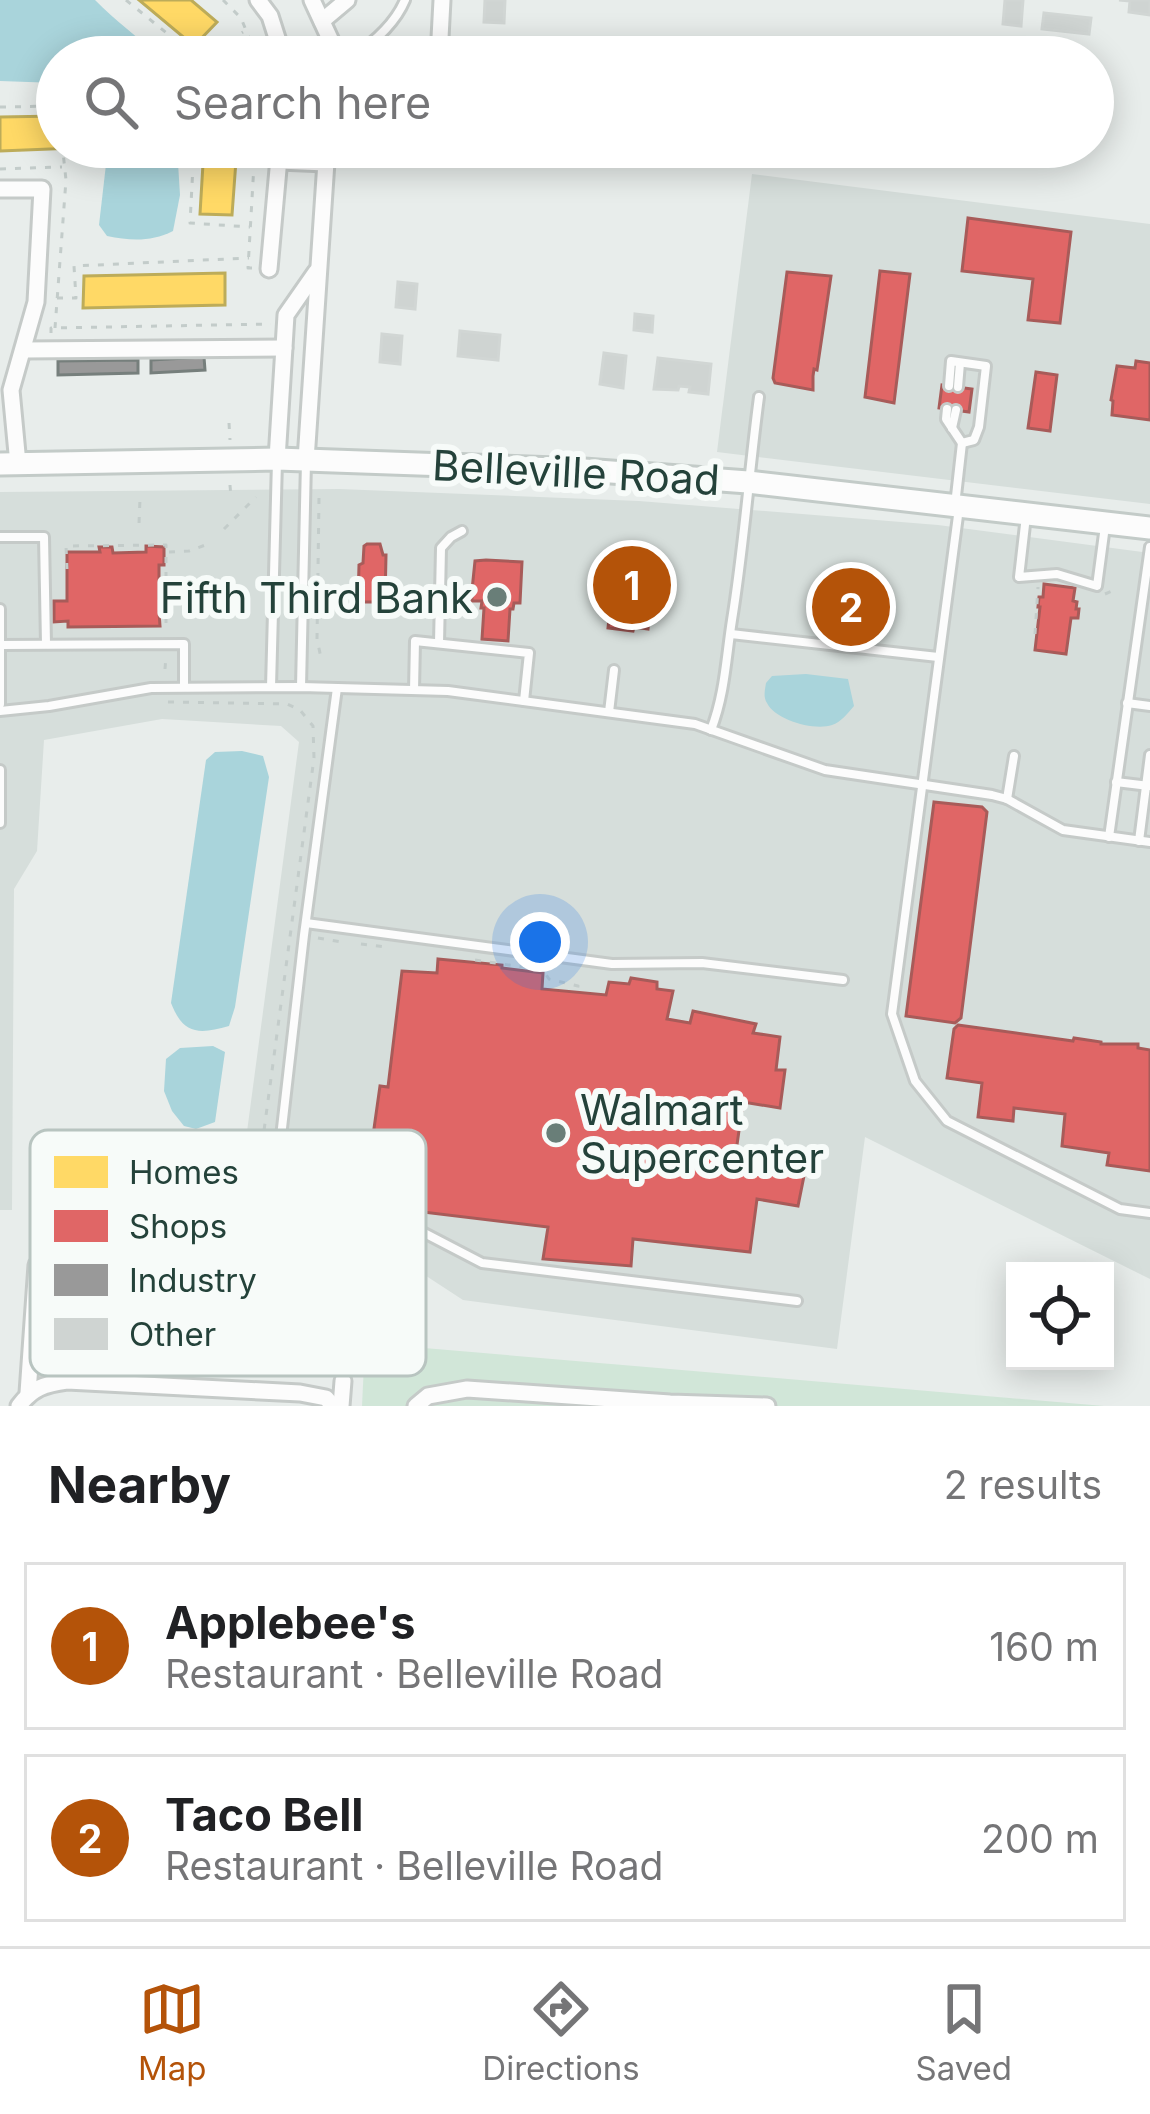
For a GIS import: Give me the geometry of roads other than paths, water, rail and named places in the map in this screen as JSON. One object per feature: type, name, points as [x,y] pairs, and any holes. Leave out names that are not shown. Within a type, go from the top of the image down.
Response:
[{"type":"main road","name":"Belleville Road","points":[[9,464],[277,459],[584,470],[748,482],[1150,528]]},
{"type":"street","points":[[258,0],[276,36]]},
{"type":"street","points":[[312,0],[329,36]]},
{"type":"street","points":[[322,21],[347,0]]},
{"type":"street","points":[[441,36],[442,0]]},
{"type":"street","points":[[269,269],[278,168]]},
{"type":"street","points":[[307,460],[326,168]]},
{"type":"street","points":[[0,189],[42,189],[36,302],[11,389],[9,464]]},
{"type":"street","points":[[277,459],[286,315],[318,269]]},
{"type":"street","points":[[24,350],[284,348]]},
{"type":"street","points":[[24,1400],[30,1342]]},
{"type":"street","points":[[24,1400],[40,1387],[67,1381],[300,1393],[326,1398],[337,1406],[343,1381]]},
{"type":"street","points":[[418,1404],[440,1392],[467,1390],[669,1405],[767,1406]]},
{"type":"lane","points":[[378,36],[405,0]]},
{"type":"lane","points":[[954,387],[952,361],[986,367],[979,427],[974,440],[962,443]]},
{"type":"lane","points":[[711,730],[722,700],[759,397]]},
{"type":"lane","points":[[951,410],[946,419],[962,443],[957,506],[892,1014],[915,1081],[947,1121],[1120,1209],[1150,1213]]},
{"type":"lane","points":[[271,687],[277,459]]},
{"type":"lane","points":[[301,687],[307,460]]},
{"type":"lane","points":[[1026,515],[1019,577],[1057,574],[1100,590],[1106,522]]},
{"type":"lane","points":[[439,643],[441,548],[462,531]]},
{"type":"lane","points":[[0,537],[44,537],[46,644]]},
{"type":"lane","points":[[1109,837],[1150,547]]},
{"type":"lane","points":[[0,609],[0,708],[184,687],[448,691],[695,724],[825,770],[1007,799],[1063,830],[1145,841],[1150,755]]},
{"type":"lane","points":[[730,634],[938,657]]},
{"type":"lane","points":[[414,690],[416,641],[439,643],[530,653],[524,700]]},
{"type":"lane","points":[[1,645],[184,644],[184,687]]},
{"type":"lane","points":[[609,712],[614,670]]},
{"type":"lane","points":[[282,1130],[337,688]]},
{"type":"lane","points":[[1127,703],[1150,706]]},
{"type":"lane","points":[[1007,799],[1014,756]]},
{"type":"lane","points":[[0,770],[0,823]]},
{"type":"lane","points":[[1116,782],[1148,786]]},
{"type":"lane","points":[[306,923],[612,964],[702,963],[843,980]]},
{"type":"lane","points":[[426,1233],[482,1263],[797,1301]]},
{"type":"water","points":[[0,0],[95,0],[135,36],[36,36],[36,82],[0,81]]},
{"type":"water","points":[[106,168],[178,168],[180,195],[173,231],[141,240],[124,239],[107,236],[99,225]]},
{"type":"water","points":[[772,676],[848,679],[854,706],[838,722],[824,726],[796,723],[767,703],[766,683]]},
{"type":"water","points":[[215,752],[263,756],[269,777],[235,1007],[229,1026],[193,1030],[181,1021],[171,1003],[206,760]]},
{"type":"water","points":[[213,1046],[225,1052],[215,1122],[196,1129],[184,1126],[164,1091],[166,1059],[180,1048]]},
{"type":"place","name":"Applebee's","points":[[632,585]]},
{"type":"place","name":"Fifth Third Bank","points":[[497,597]]},
{"type":"place","name":"Taco Bell","points":[[851,607]]},
{"type":"place","name":"Walmart Supercenter","points":[[556,1133]]}]
